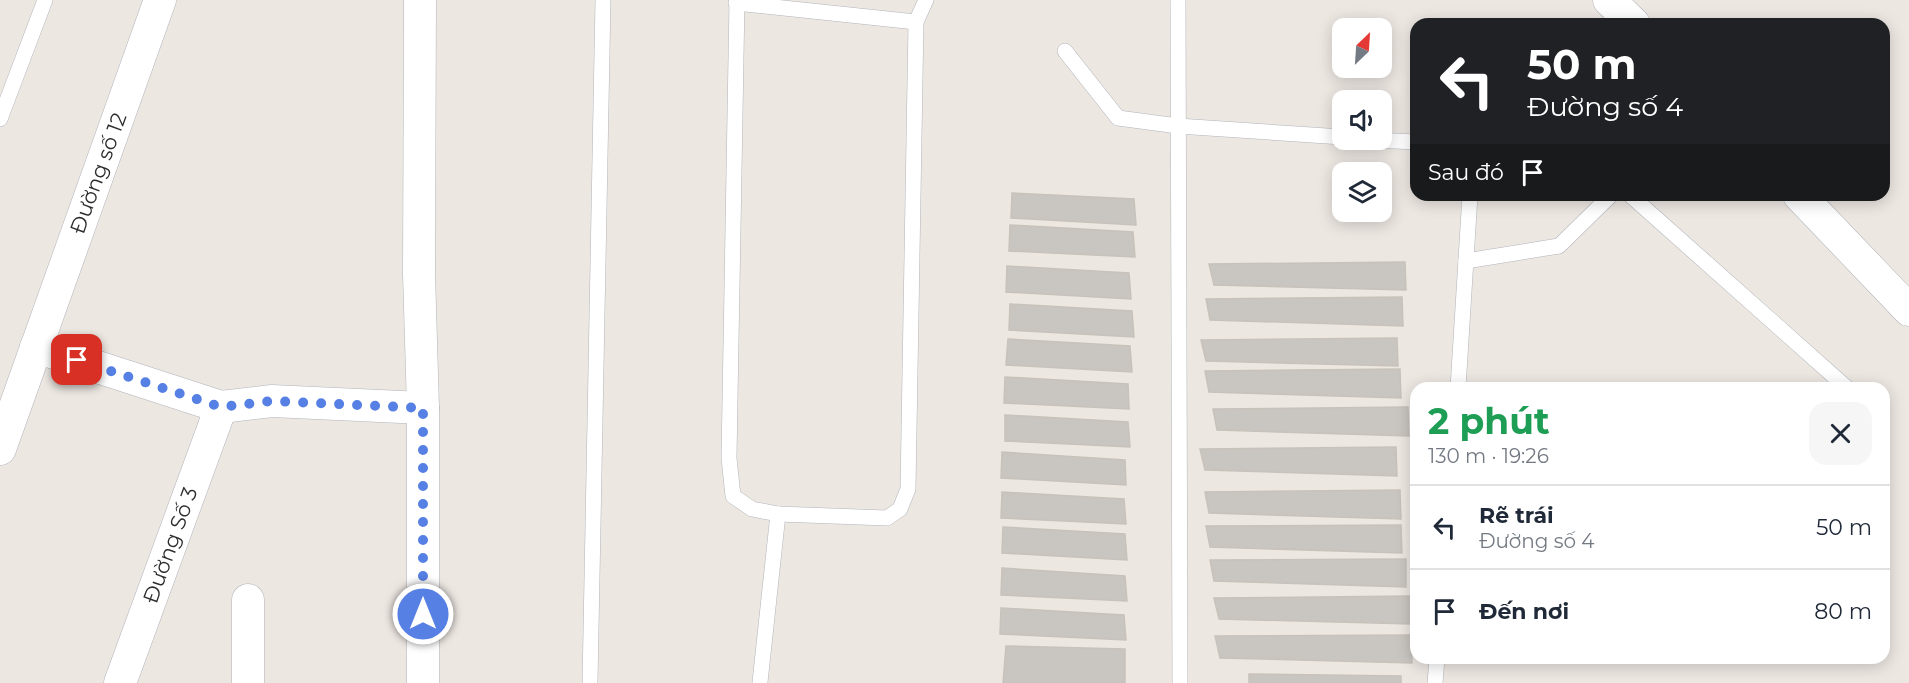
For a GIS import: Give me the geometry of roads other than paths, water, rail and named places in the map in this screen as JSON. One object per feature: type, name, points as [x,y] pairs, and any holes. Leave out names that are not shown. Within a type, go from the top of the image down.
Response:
[{"type":"street","name":"Đường số 12","points":[[36,347],[160,0]]},
{"type":"street","points":[[420,0],[418,273],[423,408],[423,683]]},
{"type":"street","points":[[1609,0],[1628,18]]},
{"type":"street","points":[[1805,201],[1909,310]]},
{"type":"street","points":[[0,449],[36,347],[221,407],[272,401],[423,408]]},
{"type":"street","name":"Đường Số 3","points":[[120,683],[221,407]]},
{"type":"street","points":[[248,600],[248,683]]},
{"type":"lane","points":[[0,119],[45,0]]},
{"type":"lane","points":[[590,683],[603,0]]},
{"type":"lane","points":[[916,22],[736,1],[729,458],[733,496],[752,509],[778,514],[887,518],[900,509],[908,489],[916,22],[926,0]]},
{"type":"lane","points":[[1178,0],[1180,683]]},
{"type":"lane","points":[[1065,51],[1118,118],[1178,126],[1332,136]]},
{"type":"lane","points":[[1392,141],[1410,142]]},
{"type":"lane","points":[[1458,382],[1470,201]]},
{"type":"lane","points":[[1466,261],[1559,246],[1605,201]]},
{"type":"lane","points":[[1637,201],[1840,382]]},
{"type":"lane","points":[[760,682],[778,514]]},
{"type":"lane","points":[[1435,683],[1437,664]]}]
